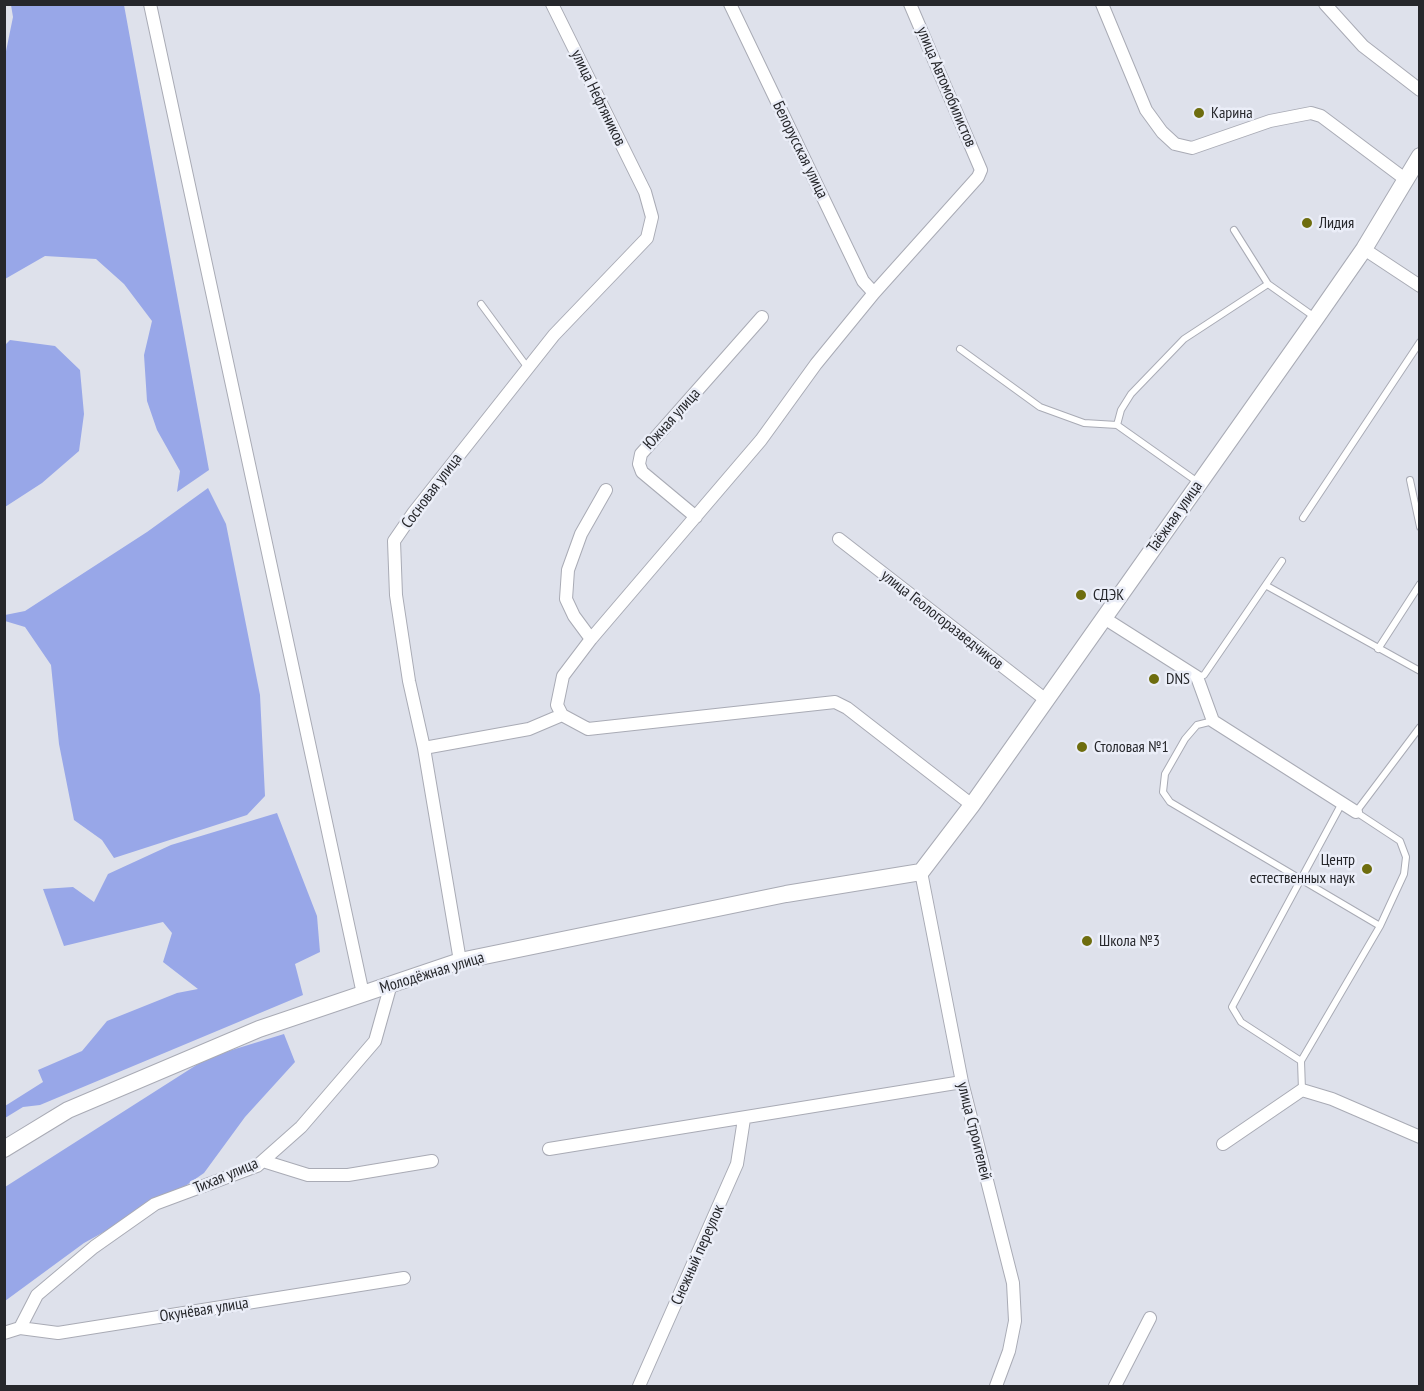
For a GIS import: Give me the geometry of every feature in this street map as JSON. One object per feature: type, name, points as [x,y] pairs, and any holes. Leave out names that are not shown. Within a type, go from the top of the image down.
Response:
[{"type":"main road","name":"Таёжная улица","points":[[921,872],[972,806],[1317,318],[1364,249],[1419,156]]},
{"type":"main road","name":"Молодёжная улица","points":[[4,1149],[68,1110],[259,1029],[460,961],[786,894],[921,872]]},
{"type":"street","points":[[150,4],[363,994]]},
{"type":"street","name":"улица Нефтяников","points":[[552,4],[645,192]]},
{"type":"street","name":"Белорусская улица","points":[[730,4],[863,281],[873,293]]},
{"type":"street","name":"улица Автомобилистов","points":[[873,293],[971,187],[981,170],[910,4]]},
{"type":"street","points":[[1101,4],[1146,110],[1162,132],[1175,144],[1192,148],[1270,121],[1311,113],[1321,116],[1405,179]]},
{"type":"street","points":[[1325,4],[1363,46],[1419,90]]},
{"type":"street","name":"Сосновая улица","points":[[460,961],[424,747],[409,681],[396,595],[394,541],[554,335],[647,238],[652,217],[645,192]]},
{"type":"street","points":[[1364,249],[1419,286]]},
{"type":"street","points":[[873,293],[816,364],[760,440],[591,639],[563,676],[557,705],[562,715],[588,729],[835,702],[847,708],[972,806]]},
{"type":"street","name":"Южная улица","points":[[696,517],[642,472],[639,464],[640,454],[762,317]]},
{"type":"street","points":[[591,639],[574,616],[566,599],[568,570],[581,534],[606,490]]},
{"type":"street","name":"улица Геологоразведчиков","points":[[838,539],[1046,700]]},
{"type":"street","points":[[1104,618],[1197,677],[1213,721],[1356,812]]},
{"type":"street","points":[[424,747],[529,729],[562,715]]},
{"type":"street","name":"улица Строителей","points":[[921,872],[962,1082],[1013,1283],[1016,1321],[1009,1351],[996,1386]]},
{"type":"street","name":"Тихая улица","points":[[20,1328],[37,1295],[94,1247],[155,1204],[257,1166],[301,1127],[375,1041],[391,984]]},
{"type":"street","points":[[549,1149],[962,1082]]},
{"type":"street","points":[[1223,1144],[1302,1090],[1332,1099],[1419,1137]]},
{"type":"street","name":"Снежный переулок","points":[[639,1386],[737,1164],[744,1119]]},
{"type":"street","points":[[263,1161],[308,1175],[338,1175],[432,1161]]},
{"type":"street","name":"Окунёвая улица","points":[[4,1333],[20,1328],[58,1333],[404,1278]]},
{"type":"street","points":[[1115,1386],[1150,1318]]},
{"type":"lane","points":[[1234,230],[1268,284],[1317,318]]},
{"type":"lane","points":[[1117,425],[1121,410],[1131,394],[1185,339],[1268,284]]},
{"type":"lane","points":[[481,304],[528,368]]},
{"type":"lane","points":[[1303,518],[1419,342]]},
{"type":"lane","points":[[960,349],[1040,407],[1084,423],[1117,425],[1199,483]]},
{"type":"lane","points":[[1410,480],[1419,527]]},
{"type":"lane","points":[[1197,677],[1204,675],[1282,561]]},
{"type":"lane","points":[[1378,649],[1419,584]]},
{"type":"lane","points":[[1267,586],[1419,671]]},
{"type":"lane","points":[[1213,721],[1197,725],[1185,739],[1165,774],[1163,792],[1170,802],[1380,926]]},
{"type":"lane","points":[[1302,1090],[1301,1061],[1380,926],[1404,874],[1406,857],[1400,841],[1356,812],[1419,727]]},
{"type":"lane","points":[[1301,1061],[1241,1022],[1232,1006],[1302,881],[1342,803]]},
{"type":"shaded area","points":[[11,5],[124,5],[209,470],[177,492],[180,471],[157,430],[147,401],[144,355],[152,321],[124,284],[96,259],[45,256],[5,279],[4,61],[13,17]]},
{"type":"shaded area","points":[[10,340],[55,346],[80,370],[84,414],[79,451],[42,483],[5,507],[4,346]]},
{"type":"shaded area","points":[[208,488],[226,524],[260,695],[265,796],[247,815],[114,858],[102,840],[74,820],[59,744],[51,665],[25,627],[5,621],[5,615],[25,611],[147,532]]},
{"type":"shaded area","points":[[277,813],[317,916],[320,952],[295,964],[303,995],[40,1105],[23,1107],[5,1118],[5,1106],[43,1082],[38,1070],[82,1051],[107,1021],[177,993],[198,989],[163,962],[172,933],[163,922],[64,946],[43,889],[73,887],[94,902],[108,874],[171,845]]},
{"type":"shaded area","points":[[284,1034],[295,1062],[245,1117],[204,1173],[178,1191],[84,1243],[5,1301],[5,1187],[209,1057]]},
{"type":"place","name":"Карина","points":[[1199,113]]},
{"type":"place","name":"Лидия","points":[[1307,223]]},
{"type":"place","name":"СДЭК","points":[[1081,595]]},
{"type":"place","name":"DNS","points":[[1154,679]]},
{"type":"place","name":"Столовая №1","points":[[1082,747]]},
{"type":"place","name":"Центр естественных наук","points":[[1367,869]]},
{"type":"place","name":"Школа №3","points":[[1087,941]]}]
